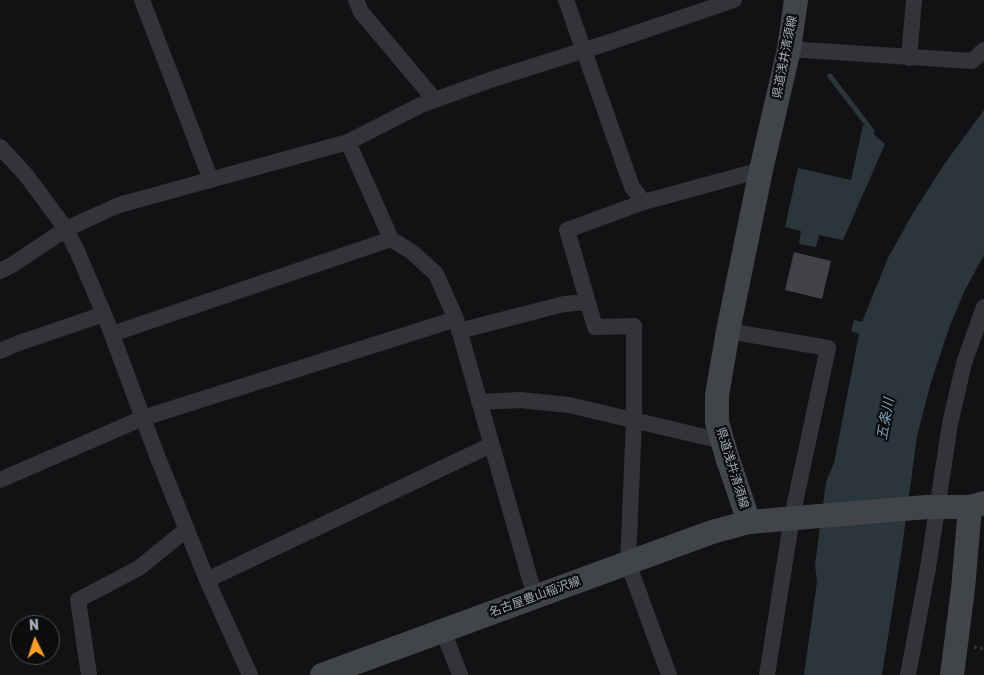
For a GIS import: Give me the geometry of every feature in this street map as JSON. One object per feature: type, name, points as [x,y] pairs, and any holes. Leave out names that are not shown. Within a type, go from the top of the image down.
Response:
[{"type":"main road","name":"県道浅井清須線","points":[[796,0],[789,50],[761,170],[728,331],[717,396],[717,422],[749,522],[797,516],[977,505],[963,589],[952,675]]},
{"type":"main road","name":"名古屋豊山稲沢線","points":[[322,675],[712,532],[749,522]]},
{"type":"street","points":[[142,0],[211,180]]},
{"type":"street","points":[[356,0],[361,12],[435,100]]},
{"type":"street","points":[[566,0],[632,187],[644,202]]},
{"type":"street","points":[[0,271],[66,229],[119,205],[348,142],[421,105],[490,80],[734,0]]},
{"type":"street","points":[[909,58],[914,0]]},
{"type":"street","points":[[789,50],[972,61],[984,50]]},
{"type":"street","points":[[348,142],[392,239],[412,252],[436,274],[457,325],[535,597]]},
{"type":"street","points":[[0,147],[26,175],[66,229],[78,253],[112,334],[186,529],[250,675]]},
{"type":"street","points":[[669,675],[628,563],[634,420],[634,326],[595,327],[566,230],[644,202],[761,170]]},
{"type":"street","points":[[112,334],[392,239]]},
{"type":"street","points":[[0,480],[143,418],[457,325],[564,304],[588,302]]},
{"type":"street","points":[[908,675],[932,507],[964,363],[984,307]]},
{"type":"street","points":[[0,351],[104,314]]},
{"type":"street","points":[[728,331],[828,348],[767,675]]},
{"type":"street","points":[[479,402],[520,400],[569,405],[722,442]]},
{"type":"street","points":[[207,580],[491,445]]},
{"type":"street","points":[[89,675],[78,600],[139,568],[186,529]]},
{"type":"street","points":[[443,631],[460,675]]},
{"type":"water","name":"五条川","points":[[984,110],[984,255],[965,290],[950,325],[931,382],[917,436],[882,675],[804,675],[817,582],[815,565],[826,482],[834,463],[859,334],[851,331],[854,320],[862,322],[888,258],[913,213],[943,166]]},
{"type":"water","points":[[863,125],[885,144],[843,240],[819,235],[816,247],[799,244],[801,231],[785,227],[798,168],[851,180]]},
{"type":"building","points":[[794,252],[831,261],[822,299],[785,290]]},
{"type":"waterway","points":[[830,76],[872,131],[870,139]]}]
